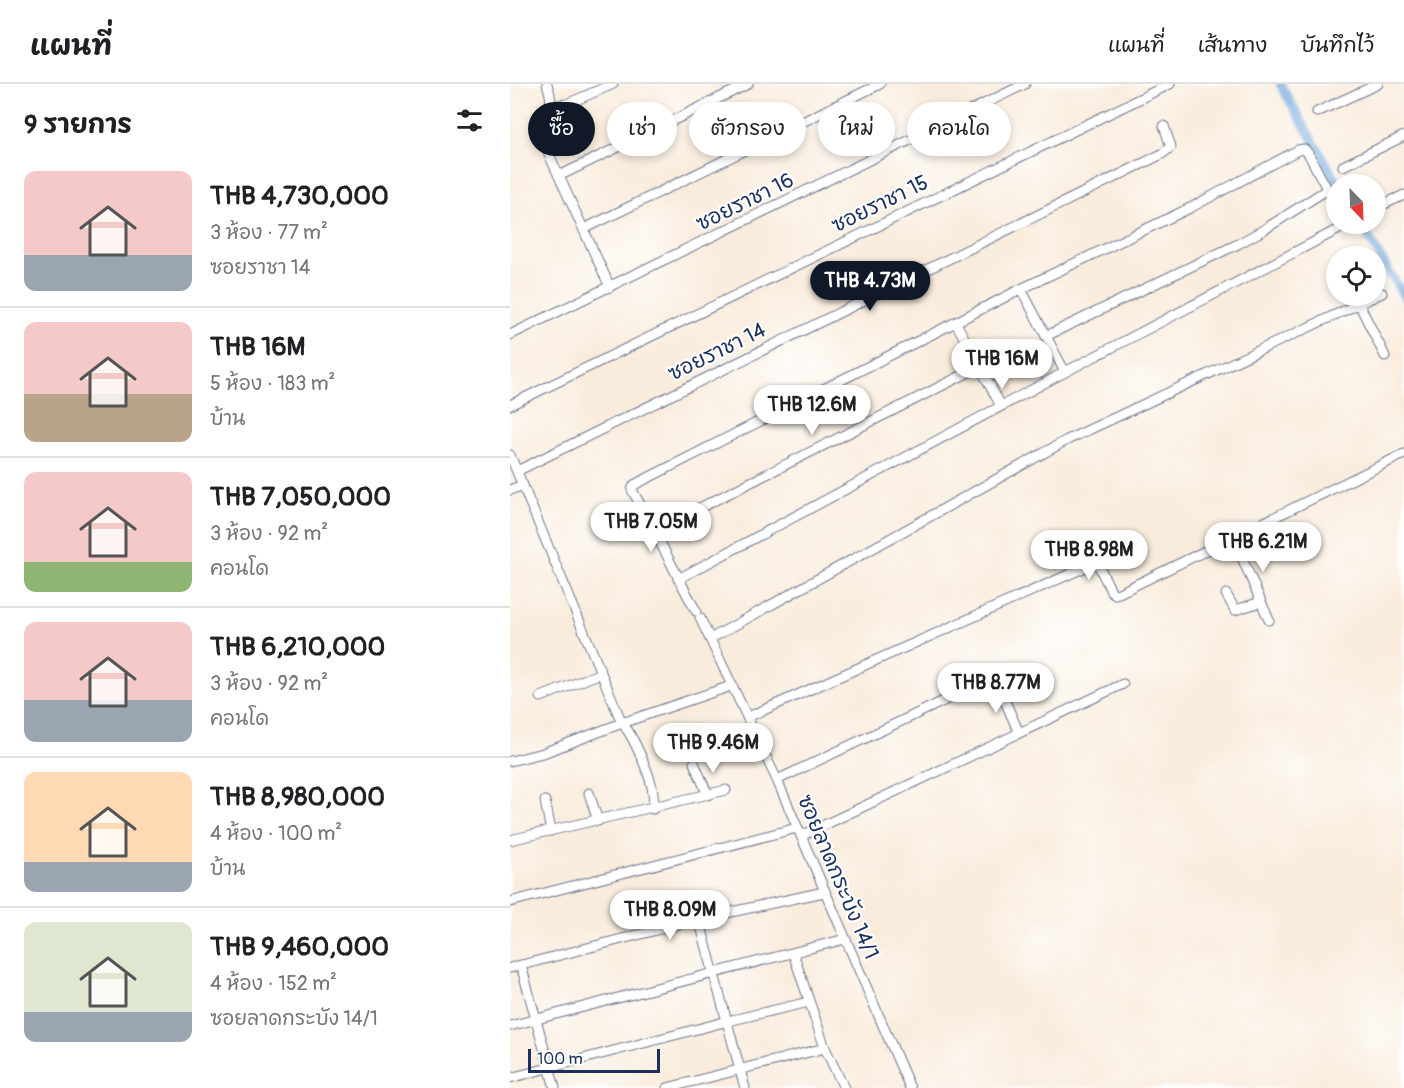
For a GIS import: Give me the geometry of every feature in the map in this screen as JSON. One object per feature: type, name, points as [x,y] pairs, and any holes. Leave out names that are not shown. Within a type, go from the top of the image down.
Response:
[{"type":"street","points":[[547,84],[550,102]]},
{"type":"street","points":[[572,102],[613,84]]},
{"type":"street","points":[[559,176],[748,84]]},
{"type":"street","points":[[584,229],[880,84]]},
{"type":"street","name":"ซอยราชา 16","points":[[510,335],[1025,84]]},
{"type":"street","name":"ซอยราชา 15","points":[[510,405],[1170,84]]},
{"type":"street","points":[[1317,112],[1378,84]]},
{"type":"street","name":"ซอยราชา 14","points":[[517,471],[1162,154],[1171,147],[1164,126]]},
{"type":"street","points":[[1343,166],[1404,136]]},
{"type":"street","points":[[1001,406],[956,322],[1190,208],[1298,150],[1304,149],[1308,153],[1326,185]]},
{"type":"street","points":[[551,156],[610,287]]},
{"type":"street","points":[[1046,336],[1238,244],[1326,190]]},
{"type":"street","points":[[1386,203],[1404,195]]},
{"type":"street","points":[[678,579],[1065,372],[1329,234]]},
{"type":"street","points":[[1021,289],[1065,372]]},
{"type":"street","points":[[710,639],[1067,440],[1355,306]]},
{"type":"street","points":[[1360,306],[1385,356]]},
{"type":"street","name":"ซอยลาดกระบัง 14/1","points":[[910,1088],[748,717],[731,686],[713,643],[678,579],[656,530],[632,490],[634,484],[956,322]]},
{"type":"street","points":[[656,530],[979,367]]},
{"type":"street","points":[[748,717],[1097,562],[1115,594],[1404,454]]},
{"type":"street","points":[[510,455],[622,723],[630,732],[651,785],[653,808]]},
{"type":"street","points":[[510,490],[522,485]]},
{"type":"street","points":[[1233,537],[1269,620]]},
{"type":"street","points":[[1226,594],[1235,610],[1261,602]]},
{"type":"street","points":[[541,698],[601,673]]},
{"type":"street","points":[[510,902],[799,832],[1123,684]]},
{"type":"street","points":[[998,685],[1019,733]]},
{"type":"street","points":[[510,761],[543,753],[731,686]]},
{"type":"street","points":[[777,780],[970,688]]},
{"type":"street","points":[[694,763],[708,795]]},
{"type":"street","points":[[510,840],[726,790]]},
{"type":"street","points":[[589,793],[598,821]]},
{"type":"street","points":[[545,801],[551,831]]},
{"type":"street","points":[[510,968],[699,919],[824,892]]},
{"type":"street","points":[[699,919],[745,1088]]},
{"type":"street","points":[[510,1026],[845,939]]},
{"type":"street","points":[[793,953],[825,1048],[844,1088]]},
{"type":"street","points":[[521,965],[555,1088]]},
{"type":"street","points":[[510,1078],[809,1002]]},
{"type":"street","points":[[667,1088],[825,1048]]},
{"type":"waterway","points":[[1280,84],[1332,174]]},
{"type":"waterway","points":[[1367,234],[1404,297]]}]
